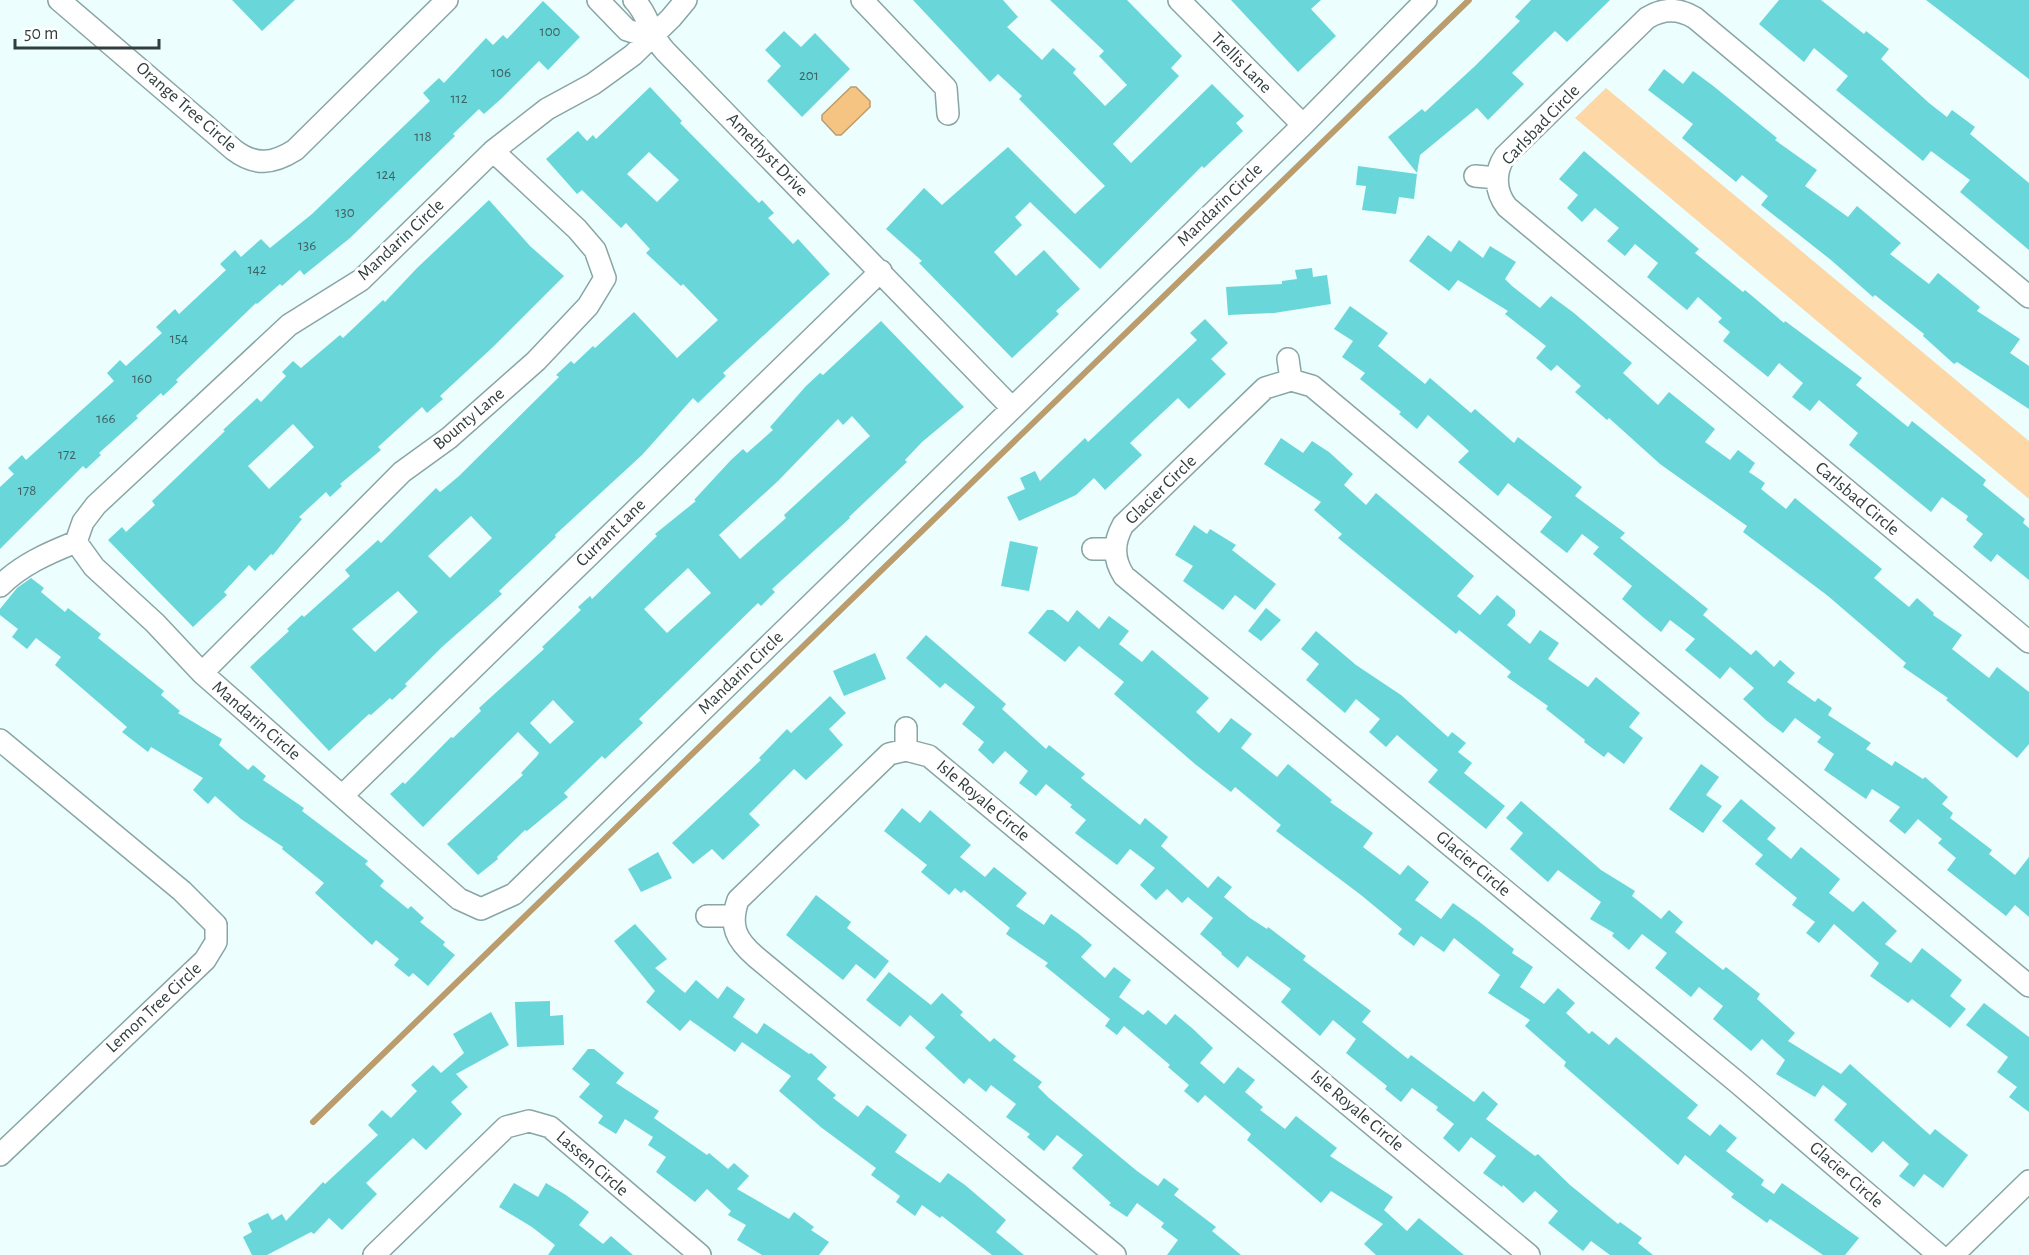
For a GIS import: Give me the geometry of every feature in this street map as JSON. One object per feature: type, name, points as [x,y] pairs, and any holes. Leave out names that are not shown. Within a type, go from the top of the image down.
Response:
[{"type":"street","name":"Orange Tree Circle","points":[[59,0],[234,150],[245,158],[258,162],[281,159],[295,150],[447,0]]},
{"type":"street","name":"Amethyst Drive","points":[[598,0],[627,30],[653,38]]},
{"type":"street","name":"Amethyst Drive","points":[[634,0],[644,11],[653,38],[881,272]]},
{"type":"street","name":"Mandarin Circle","points":[[686,0],[653,38],[592,84],[547,110],[493,152],[360,280],[289,325],[96,505],[83,522],[76,542],[94,567],[155,623],[202,673],[459,900],[481,909],[514,894],[1303,126],[1425,0]]},
{"type":"street","points":[[862,0],[946,88],[948,114]]},
{"type":"street","name":"Trellis Lane","points":[[1179,0],[1303,126]]},
{"type":"street","name":"Carlsbad Circle","points":[[2029,297],[1695,18],[1670,5],[1647,18],[1505,156],[1498,168],[1498,192],[1507,207],[2029,642]]},
{"type":"street","name":"Bounty Lane","points":[[202,673],[402,472],[449,438],[536,361],[588,306],[605,278],[595,250],[577,229],[493,152]]},
{"type":"street","points":[[1475,177],[1497,178]]},
{"type":"street","points":[[881,272],[1012,408]]},
{"type":"street","name":"Currant Lane","points":[[342,796],[881,272]]},
{"type":"street","name":"Glacier Circle","points":[[1939,1255],[1729,1076],[1124,576],[1118,567],[1115,549],[1123,525],[1265,388],[1289,369],[2029,986]]},
{"type":"street","points":[[0,586],[14,572],[51,551],[76,542]]},
{"type":"street","points":[[1093,549],[1115,549]]},
{"type":"street","points":[[906,728],[906,750],[882,759],[738,900],[734,916],[736,937],[756,957],[1115,1255]]},
{"type":"street","name":"Lemon Tree Circle","points":[[0,740],[183,891],[216,924],[216,942],[205,960],[0,1155]]},
{"type":"street","name":"Isle Royale Circle","points":[[906,750],[929,756],[1529,1255]]},
{"type":"street","points":[[707,916],[734,916]]},
{"type":"street","name":"Lassen Circle","points":[[374,1255],[506,1127],[526,1113],[550,1127],[700,1255]]},
{"type":"street","points":[[1953,1255],[2029,1181]]},
{"type":"shaded area","points":[[851,87],[856,87],[870,101],[870,107],[841,135],[836,135],[822,120],[822,115]]},
{"type":"shaded area","points":[[1606,88],[2029,441],[2029,499],[1575,118]]},
{"type":"building","points":[[232,0],[295,0],[262,31]]},
{"type":"building","points":[[913,0],[1003,0],[1018,17],[1007,27],[1042,60],[1053,48],[1076,69],[1073,73],[1105,106],[1127,85],[1099,56],[1104,51],[1050,0],[1127,0],[1182,56],[1171,68],[1179,76],[1113,144],[1131,163],[1212,84],[1244,116],[1236,123],[1243,131],[1204,168],[1202,166],[1100,269],[1030,202],[1015,217],[1022,225],[994,252],[1016,276],[1044,250],[1080,289],[1056,311],[1059,314],[1012,358],[919,263],[922,261],[886,229],[924,188],[942,205],[1008,147],[1075,214],[1105,186],[1019,99],[1022,96],[998,74],[990,82]]},
{"type":"building","points":[[1231,0],[1321,0],[1311,9],[1336,36],[1298,72]]},
{"type":"building","points":[[1531,0],[1610,0],[1567,42],[1555,31],[1512,73],[1524,84],[1488,120],[1477,108],[1420,155],[1417,173],[1388,137],[1422,109],[1425,112],[1475,66],[1520,21],[1515,17]]},
{"type":"building","points":[[1779,0],[1821,0],[1864,34],[1866,31],[1889,49],[1881,59],[1929,103],[1947,117],[1952,110],[1975,127],[1970,134],[2029,183],[2029,250],[1960,192],[1970,180],[1931,151],[1923,161],[1836,90],[1848,76],[1814,48],[1804,62],[1759,24]]},
{"type":"building","points":[[1926,0],[2029,0],[2029,79]]},
{"type":"building","points":[[543,1],[580,37],[548,70],[539,61],[484,114],[479,109],[453,134],[455,136],[350,238],[304,275],[300,270],[282,286],[280,284],[256,303],[176,380],[178,382],[163,396],[161,393],[136,416],[138,418],[99,453],[101,455],[86,469],[83,466],[0,549],[0,487],[14,474],[8,468],[22,455],[26,460],[114,381],[107,373],[120,360],[126,366],[162,333],[156,327],[175,309],[179,314],[226,270],[220,264],[235,250],[241,257],[261,239],[270,248],[312,214],[430,101],[423,93],[439,78],[444,83],[486,38],[493,45],[503,35],[507,39]]},
{"type":"building","points":[[784,31],[801,47],[815,33],[850,69],[802,117],[767,81],[781,66],[765,50]]},
{"type":"building","points":[[1664,69],[1683,84],[1693,71],[1712,85],[1777,138],[1775,140],[1817,170],[1805,186],[1848,217],[1857,206],[1901,243],[1890,254],[1929,284],[1938,273],[1980,307],[1977,311],[2020,339],[2010,353],[2029,366],[2029,409],[1957,362],[1954,364],[1923,336],[1924,334],[1875,295],[1873,297],[1831,260],[1761,205],[1768,196],[1742,175],[1736,182],[1682,138],[1693,124],[1648,90]]},
{"type":"building","points":[[650,87],[682,121],[680,123],[759,203],[762,200],[774,213],[768,218],[793,244],[798,239],[830,274],[723,373],[726,376],[698,403],[693,398],[642,455],[555,535],[556,537],[499,591],[502,594],[442,647],[405,684],[407,686],[392,700],[390,698],[371,715],[369,714],[329,751],[250,667],[289,631],[287,629],[302,615],[304,617],[350,576],[345,570],[378,540],[381,543],[436,488],[440,492],[459,476],[559,377],[556,375],[571,361],[574,364],[593,346],[595,348],[634,312],[677,358],[718,320],[683,284],[681,286],[646,253],[650,249],[626,223],[621,228],[582,190],[577,194],[546,159],[578,131],[587,141],[593,135],[596,139]],"holes":[[[649,152],[679,180],[657,202],[627,174]],[[471,516],[492,538],[450,578],[428,556]],[[398,591],[418,612],[375,652],[352,629]]]},
{"type":"building","points":[[1584,151],[1699,249],[1695,253],[1743,292],[1745,290],[1784,323],[1785,321],[1862,378],[1856,385],[1908,427],[1912,421],[1986,480],[1983,485],[2025,519],[2023,523],[2029,528],[2029,580],[1997,554],[1991,562],[1973,547],[1983,534],[1966,520],[1968,516],[1942,497],[1931,512],[1849,445],[1858,433],[1819,400],[1810,411],[1792,397],[1803,383],[1779,363],[1768,377],[1723,341],[1730,332],[1718,322],[1722,318],[1698,297],[1687,310],[1647,277],[1658,263],[1635,244],[1625,256],[1607,241],[1619,228],[1595,208],[1582,222],[1567,208],[1578,195],[1559,179]]},
{"type":"building","points":[[1358,166],[1417,174],[1414,199],[1399,197],[1396,214],[1362,210],[1366,186],[1356,185]]},
{"type":"building","points":[[489,200],[530,246],[564,276],[440,396],[443,399],[427,413],[422,407],[378,447],[381,450],[340,484],[342,486],[330,497],[326,492],[299,517],[302,519],[273,555],[271,554],[255,571],[249,565],[224,592],[227,595],[193,627],[108,540],[122,527],[126,532],[155,505],[152,501],[225,431],[223,430],[257,398],[261,402],[286,376],[282,372],[293,361],[301,368],[340,335],[343,338],[383,300],[385,302],[417,268]],"holes":[[[293,424],[314,447],[269,489],[248,466]]]},
{"type":"building","points":[[1428,235],[1451,252],[1459,240],[1483,258],[1490,246],[1516,262],[1505,279],[1512,286],[1540,308],[1551,296],[1574,313],[1632,363],[1623,373],[1658,405],[1669,392],[1715,429],[1705,442],[1730,460],[1738,450],[1755,463],[1749,472],[1765,483],[1761,489],[1786,509],[1795,498],[1882,569],[1874,578],[1909,607],[1917,598],[1934,613],[1933,615],[1962,635],[1952,649],[1989,678],[1997,667],[2029,692],[2029,744],[2017,758],[1946,700],[1948,698],[1903,667],[1906,663],[1828,596],[1743,532],[1747,526],[1660,464],[1609,418],[1607,420],[1575,392],[1581,386],[1557,365],[1551,371],[1536,358],[1546,346],[1505,314],[1508,311],[1458,280],[1449,291],[1409,261]]},
{"type":"building","points":[[1312,268],[1313,277],[1327,275],[1331,304],[1274,313],[1228,315],[1226,287],[1282,284],[1282,281],[1297,279],[1295,270]]},
{"type":"building","points":[[1350,306],[1388,333],[1378,346],[1425,384],[1430,378],[1471,413],[1475,409],[1514,443],[1518,437],[1582,487],[1575,496],[1625,533],[1620,538],[1708,609],[1703,615],[1751,655],[1756,650],[1774,667],[1780,660],[1795,673],[1787,682],[1815,702],[1818,698],[1832,708],[1828,715],[1871,743],[1866,749],[1892,766],[1895,761],[1923,779],[1925,777],[1948,797],[1942,804],[1953,813],[1950,818],[1992,850],[1989,854],[2015,875],[2029,857],[2029,917],[2015,905],[2006,916],[1947,870],[1956,858],[1938,843],[1942,839],[1918,819],[1905,834],[1889,821],[1900,807],[1872,789],[1866,799],[1824,770],[1834,754],[1817,742],[1821,737],[1795,718],[1783,733],[1767,721],[1743,699],[1754,688],[1730,667],[1720,679],[1685,650],[1695,639],[1670,620],[1661,632],[1644,618],[1622,599],[1632,586],[1593,554],[1599,547],[1582,534],[1567,553],[1540,532],[1552,517],[1508,483],[1498,496],[1458,462],[1469,451],[1428,415],[1417,429],[1399,414],[1401,412],[1360,379],[1365,373],[1342,357],[1353,341],[1334,329]]},
{"type":"building","points":[[1205,319],[1228,343],[1211,359],[1226,374],[1189,409],[1178,398],[1130,443],[1142,455],[1105,490],[1094,478],[1076,495],[1019,521],[1007,497],[1025,489],[1020,478],[1035,471],[1040,481],[1085,438],[1088,442],[1197,340],[1190,333]]},
{"type":"building","points":[[881,321],[964,407],[922,442],[905,460],[907,462],[850,518],[772,589],[775,592],[761,606],[758,603],[639,719],[643,723],[605,759],[602,756],[564,793],[568,797],[527,831],[525,830],[497,857],[498,859],[478,875],[447,844],[523,775],[521,773],[539,753],[518,732],[423,827],[390,794],[403,782],[405,784],[451,737],[453,738],[481,711],[479,708],[544,649],[542,647],[581,610],[578,607],[590,596],[592,599],[657,536],[655,534],[696,501],[694,500],[731,460],[743,449],[747,453],[773,430],[770,427],[806,386],[820,373],[823,375]],"holes":[[[852,416],[870,436],[784,515],[786,518],[740,559],[719,535],[778,481],[838,419],[843,425]],[[688,568],[711,593],[667,633],[644,609]],[[553,700],[574,722],[550,744],[530,723]]]},
{"type":"building","points":[[1281,438],[1303,453],[1312,441],[1329,452],[1353,474],[1344,485],[1366,505],[1376,493],[1474,576],[1457,596],[1480,615],[1497,595],[1515,610],[1515,616],[1507,625],[1530,644],[1540,630],[1559,643],[1548,659],[1588,687],[1596,677],[1640,713],[1629,727],[1643,738],[1624,764],[1608,752],[1604,757],[1584,742],[1585,740],[1546,709],[1548,706],[1507,677],[1511,672],[1459,630],[1456,634],[1338,538],[1342,534],[1314,510],[1321,502],[1264,464]]},
{"type":"building","points":[[1194,525],[1207,534],[1210,529],[1236,545],[1232,550],[1276,584],[1255,610],[1235,595],[1223,610],[1183,581],[1193,566],[1175,555]]},
{"type":"building","points":[[1010,541],[1038,547],[1029,591],[1001,586]]},
{"type":"building","points":[[31,578],[44,588],[41,592],[65,612],[68,608],[101,634],[98,638],[164,691],[161,695],[180,711],[178,713],[222,739],[219,745],[248,770],[253,765],[266,776],[263,780],[304,808],[302,811],[368,861],[365,864],[384,881],[380,886],[408,909],[411,906],[424,918],[420,922],[445,942],[443,945],[455,955],[428,986],[413,973],[409,977],[394,965],[399,959],[376,940],[372,945],[315,893],[324,883],[282,849],[283,847],[241,819],[215,796],[208,804],[193,790],[203,778],[151,747],[148,752],[122,732],[127,727],[55,665],[61,657],[36,638],[27,649],[12,637],[18,629],[0,615],[0,609],[17,588]]},
{"type":"building","points":[[1266,608],[1281,620],[1261,641],[1248,631]]},
{"type":"building","points":[[1047,610],[1053,610],[1068,622],[1077,610],[1099,629],[1109,616],[1129,631],[1119,644],[1142,662],[1152,650],[1209,698],[1196,712],[1219,733],[1231,718],[1252,734],[1241,748],[1277,777],[1288,764],[1332,800],[1330,802],[1373,833],[1363,847],[1400,875],[1408,865],[1429,882],[1415,900],[1441,919],[1453,903],[1477,920],[1514,949],[1512,953],[1533,967],[1520,987],[1544,1004],[1558,988],[1575,1003],[1566,1013],[1589,1034],[1592,1031],[1609,1045],[1616,1037],[1698,1105],[1687,1118],[1710,1136],[1720,1124],[1737,1138],[1726,1151],[1764,1180],[1761,1185],[1774,1194],[1782,1183],[1859,1238],[1845,1255],[1823,1255],[1770,1219],[1767,1223],[1731,1197],[1734,1194],[1685,1155],[1678,1165],[1564,1066],[1566,1062],[1525,1026],[1530,1020],[1488,993],[1500,975],[1454,938],[1444,952],[1421,936],[1414,946],[1398,934],[1402,929],[1276,831],[1281,825],[1235,787],[1231,792],[1195,764],[1114,694],[1124,682],[1079,646],[1065,662],[1028,633]]},
{"type":"building","points":[[1316,631],[1356,665],[1401,695],[1448,737],[1452,732],[1466,743],[1458,752],[1472,763],[1464,773],[1505,806],[1486,829],[1428,782],[1438,770],[1397,735],[1386,747],[1369,732],[1380,719],[1356,699],[1345,713],[1306,680],[1319,664],[1301,649]]},
{"type":"building","points":[[926,635],[1006,704],[1002,709],[1046,749],[1049,745],[1085,774],[1081,778],[1140,825],[1145,818],[1168,837],[1161,846],[1208,888],[1218,876],[1232,887],[1224,897],[1250,918],[1267,929],[1268,927],[1306,956],[1303,960],[1371,1011],[1362,1022],[1408,1059],[1411,1055],[1474,1102],[1483,1091],[1498,1104],[1486,1119],[1535,1156],[1538,1154],[1570,1185],[1618,1224],[1620,1222],[1642,1238],[1638,1243],[1653,1255],[1610,1255],[1591,1241],[1583,1251],[1548,1223],[1558,1211],[1535,1191],[1523,1203],[1503,1185],[1502,1187],[1483,1173],[1496,1156],[1471,1137],[1459,1152],[1443,1138],[1454,1124],[1436,1110],[1438,1107],[1412,1088],[1401,1102],[1385,1089],[1387,1086],[1346,1053],[1356,1039],[1333,1020],[1320,1036],[1281,1002],[1291,989],[1247,956],[1238,968],[1221,954],[1200,934],[1213,918],[1188,897],[1182,903],[1167,889],[1156,900],[1140,885],[1155,868],[1130,849],[1117,865],[1075,833],[1086,820],[1070,807],[1072,805],[1046,784],[1036,796],[1019,783],[1028,771],[1005,751],[993,764],[978,750],[984,742],[962,724],[975,707],[945,683],[940,688],[906,658]]},
{"type":"building","points":[[875,653],[886,679],[844,696],[833,671]]},
{"type":"building","points":[[830,696],[846,713],[829,729],[843,745],[806,780],[794,769],[749,814],[760,825],[723,860],[712,849],[693,864],[672,843],[761,760],[759,758],[787,729],[791,733]]},
{"type":"building","points":[[1701,764],[1719,777],[1706,795],[1722,806],[1703,833],[1669,809]]},
{"type":"building","points":[[1741,799],[1776,828],[1767,839],[1791,859],[1801,847],[1840,879],[1829,893],[1853,912],[1863,901],[1897,931],[1885,944],[1911,963],[1922,948],[1962,980],[1950,996],[1966,1009],[1950,1028],[1912,999],[1908,1003],[1870,976],[1879,963],[1834,924],[1819,943],[1806,933],[1815,922],[1792,905],[1797,898],[1755,864],[1763,855],[1722,821]]},
{"type":"building","points":[[1521,801],[1601,870],[1635,891],[1632,896],[1661,919],[1669,910],[1683,922],[1675,932],[1723,970],[1726,967],[1760,994],[1757,999],[1795,1033],[1788,1041],[1841,1074],[1850,1064],[1930,1135],[1935,1129],[1968,1155],[1943,1188],[1924,1174],[1914,1187],[1899,1176],[1909,1164],[1883,1141],[1872,1153],[1834,1120],[1847,1104],[1823,1085],[1815,1097],[1776,1074],[1785,1060],[1762,1039],[1751,1051],[1713,1019],[1723,1006],[1699,987],[1691,997],[1655,968],[1667,953],[1642,934],[1629,950],[1612,936],[1614,933],[1590,919],[1601,902],[1558,870],[1548,882],[1510,849],[1523,833],[1506,818]]},
{"type":"building","points":[[902,808],[920,823],[930,810],[971,845],[960,857],[985,877],[994,867],[1027,893],[1016,906],[1044,925],[1051,914],[1092,945],[1081,957],[1105,978],[1114,967],[1131,980],[1119,997],[1143,1015],[1148,1010],[1166,1025],[1175,1014],[1192,1028],[1213,1048],[1200,1063],[1224,1084],[1238,1067],[1255,1080],[1245,1092],[1263,1107],[1260,1110],[1285,1129],[1296,1116],[1337,1148],[1330,1156],[1393,1197],[1384,1210],[1407,1231],[1419,1218],[1464,1255],[1376,1255],[1364,1244],[1383,1224],[1331,1191],[1321,1203],[1247,1140],[1251,1134],[1205,1095],[1198,1103],[1184,1091],[1189,1085],[1168,1067],[1170,1065],[1124,1026],[1117,1035],[1105,1026],[1110,1019],[1045,966],[1048,963],[1006,934],[1010,928],[964,890],[961,893],[955,888],[949,895],[921,872],[927,865],[884,831]]},
{"type":"building","points":[[658,852],[672,878],[641,892],[628,869]]},
{"type":"building","points":[[816,895],[851,922],[847,928],[889,961],[875,979],[856,964],[843,980],[786,935]]},
{"type":"building","points":[[635,924],[667,959],[655,968],[685,993],[696,980],[718,999],[727,986],[745,999],[733,1017],[757,1034],[764,1023],[809,1054],[811,1053],[827,1067],[817,1079],[836,1095],[833,1098],[858,1117],[867,1105],[907,1135],[895,1152],[940,1183],[948,1173],[965,1185],[1006,1220],[996,1232],[1024,1255],[992,1255],[942,1216],[940,1218],[922,1205],[915,1216],[896,1202],[900,1196],[871,1175],[876,1168],[822,1128],[779,1091],[791,1076],[742,1042],[735,1052],[690,1020],[680,1031],[646,1002],[655,991],[614,941]]},
{"type":"building","points":[[889,972],[931,1005],[942,993],[963,1012],[960,1015],[990,1042],[994,1038],[1016,1056],[1013,1060],[1042,1082],[1038,1087],[1049,1098],[1137,1171],[1158,1186],[1164,1178],[1179,1189],[1174,1195],[1216,1227],[1212,1231],[1241,1255],[1167,1255],[1178,1240],[1161,1227],[1164,1223],[1137,1203],[1127,1217],[1109,1205],[1111,1203],[1072,1168],[1083,1155],[1057,1135],[1044,1151],[1027,1137],[1030,1134],[1006,1117],[1016,1104],[991,1085],[986,1092],[969,1078],[964,1084],[925,1048],[935,1037],[910,1015],[900,1027],[866,1000]]},
{"type":"building","points":[[550,1001],[550,1016],[563,1015],[564,1045],[517,1047],[515,1002]]},
{"type":"building","points":[[1984,1003],[2029,1037],[2029,1112],[2009,1097],[2017,1087],[1997,1072],[2008,1057],[1966,1025]]},
{"type":"building","points":[[491,1012],[509,1045],[456,1074],[468,1087],[451,1102],[462,1114],[426,1150],[413,1138],[366,1183],[377,1194],[342,1230],[329,1218],[314,1234],[311,1232],[267,1255],[252,1255],[243,1237],[252,1232],[248,1223],[268,1213],[272,1220],[282,1214],[286,1221],[323,1182],[325,1184],[378,1135],[368,1125],[382,1110],[391,1118],[417,1091],[411,1085],[433,1065],[441,1073],[464,1053],[453,1034]]},
{"type":"building","points":[[588,1049],[594,1049],[624,1073],[616,1083],[659,1111],[654,1118],[707,1155],[709,1153],[728,1169],[734,1163],[749,1176],[737,1189],[789,1219],[794,1212],[814,1227],[811,1230],[829,1242],[819,1255],[762,1255],[737,1240],[746,1225],[728,1215],[731,1211],[707,1189],[695,1202],[656,1172],[666,1157],[648,1145],[653,1137],[625,1119],[616,1134],[598,1123],[603,1116],[579,1097],[590,1084],[572,1069]]},
{"type":"building","points":[[514,1183],[538,1197],[546,1183],[566,1195],[589,1212],[579,1225],[603,1244],[611,1236],[633,1255],[548,1255],[555,1245],[532,1227],[499,1207]]},
{"type":"waterway","points":[[313,1122],[1469,0]]}]
